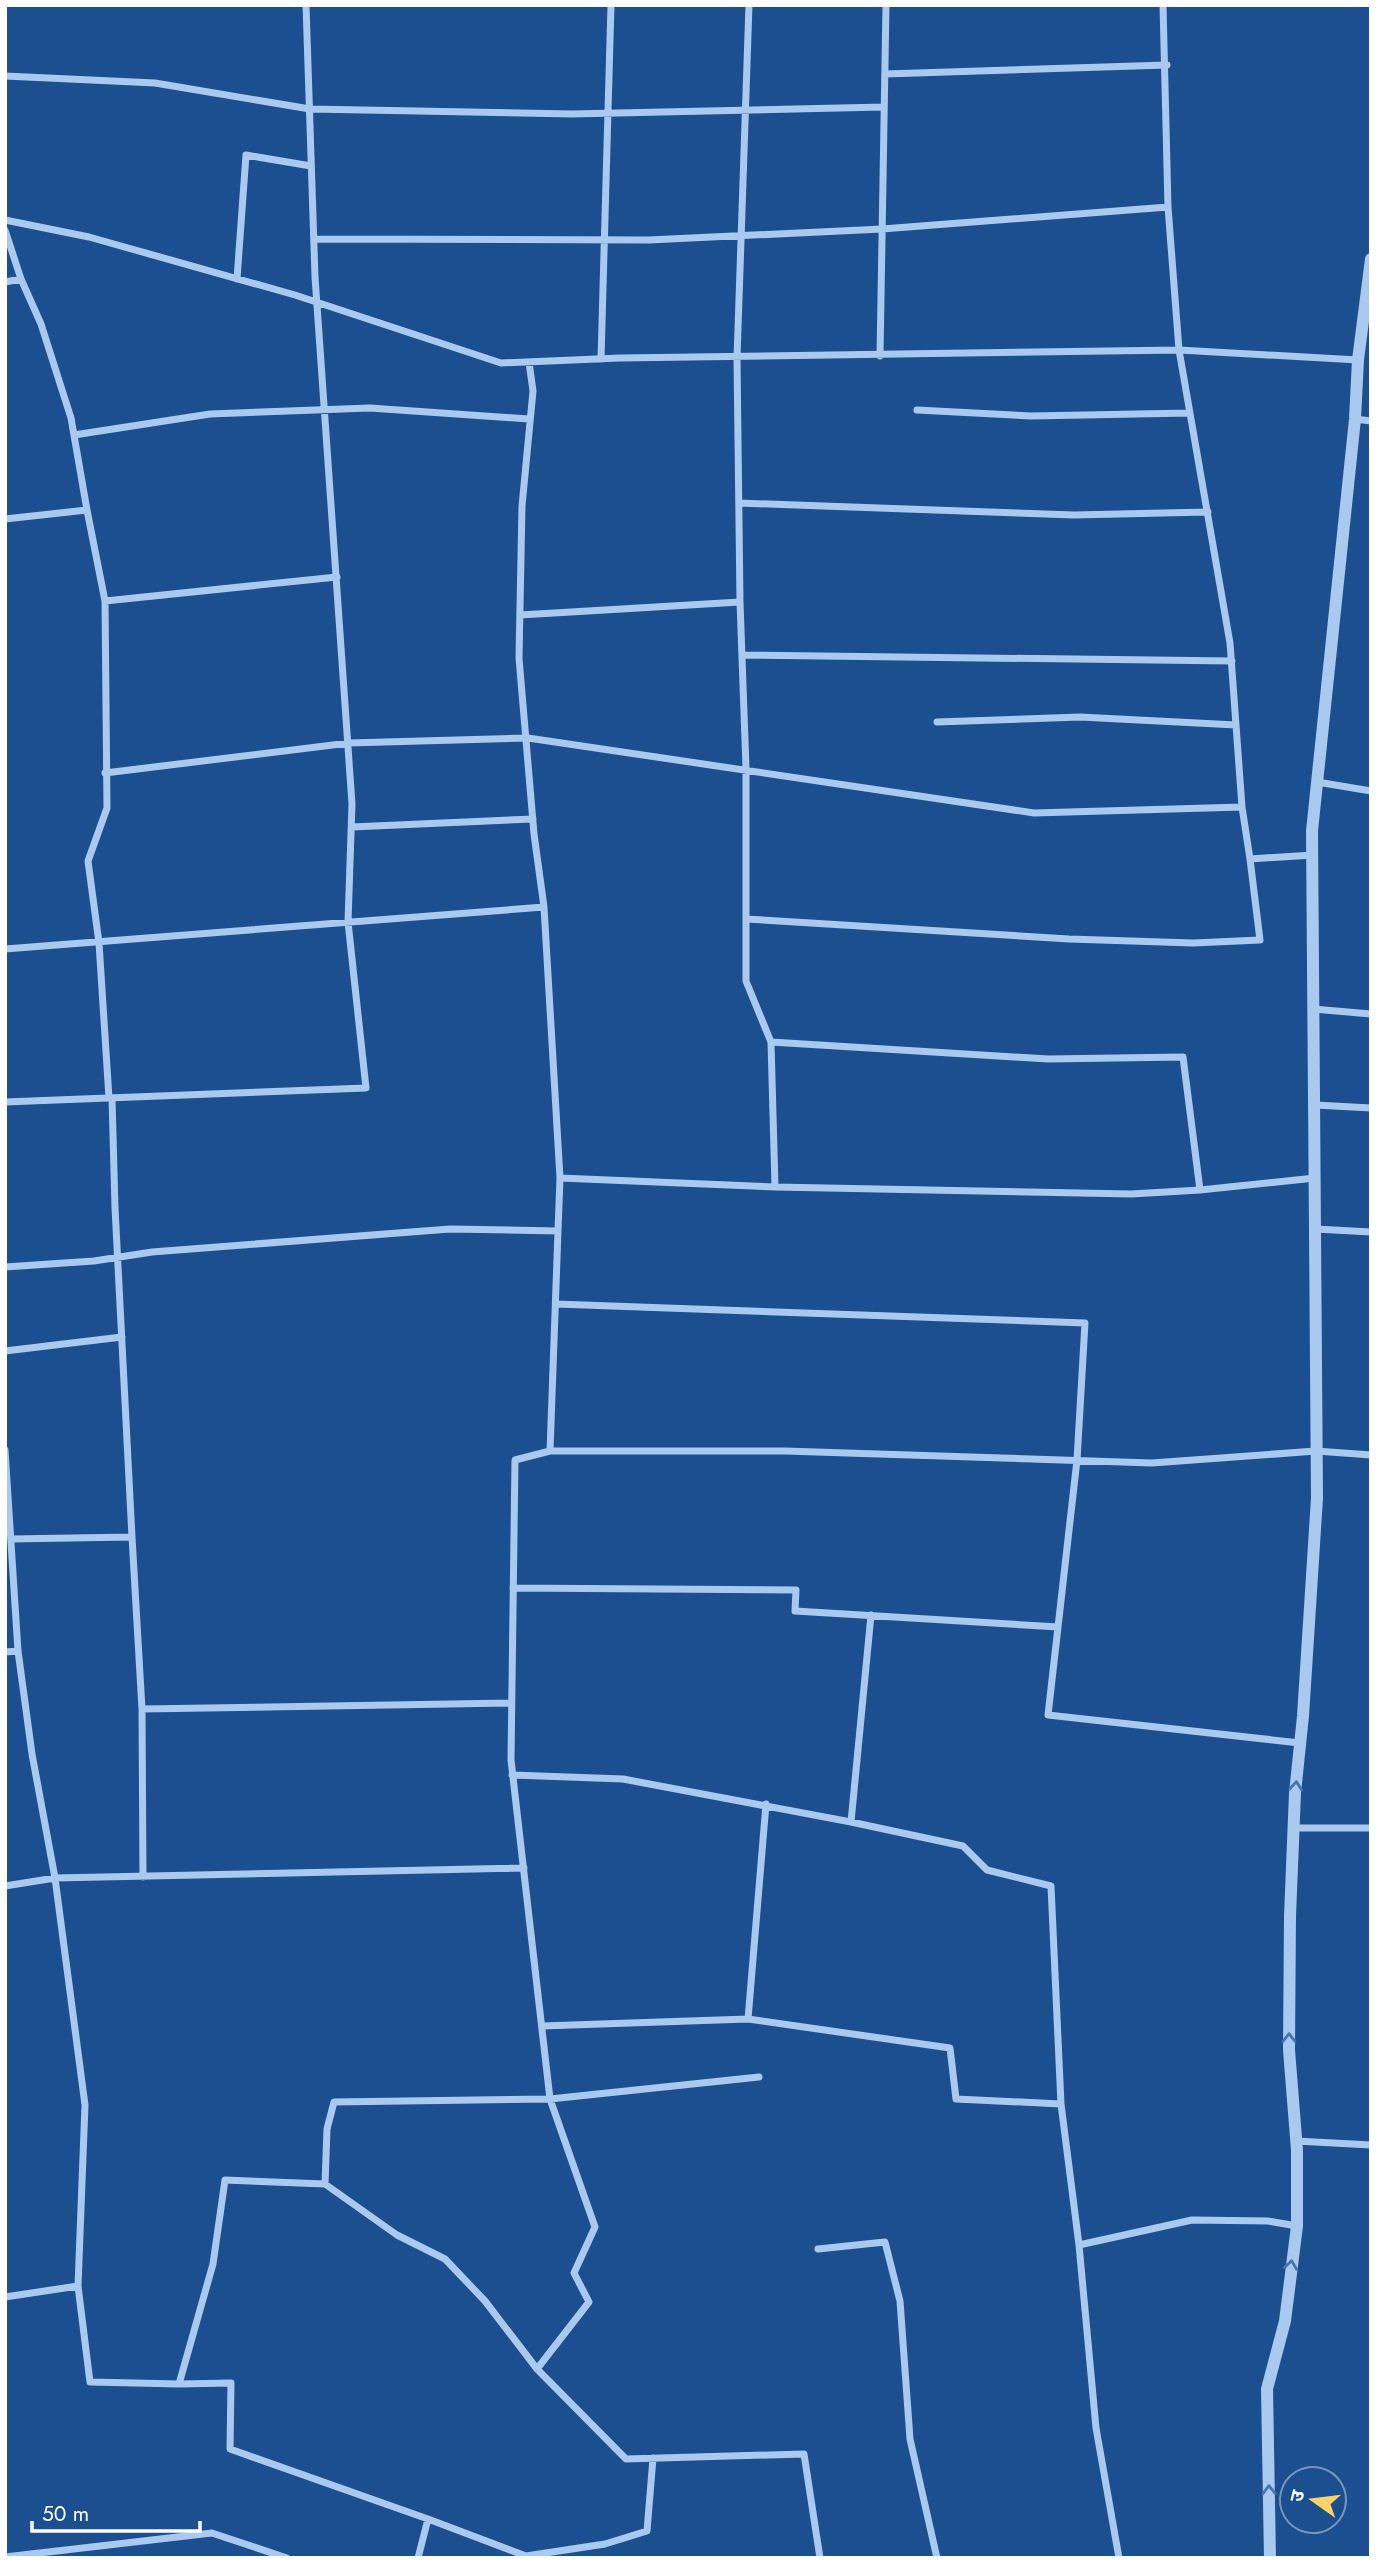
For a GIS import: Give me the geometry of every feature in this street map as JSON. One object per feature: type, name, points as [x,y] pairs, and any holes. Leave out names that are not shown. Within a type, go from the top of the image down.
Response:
[{"type":"street","points":[[5,1102],[366,1088],[348,922],[352,827],[349,743],[323,410],[306,5]]},
{"type":"street","points":[[601,359],[611,5]]},
{"type":"street","points":[[749,5],[737,358],[740,602],[746,768],[746,981],[771,1042],[775,1187]]},
{"type":"street","points":[[880,356],[886,5]]},
{"type":"street","points":[[746,919],[1069,939],[1193,943],[1260,940],[1242,807],[1232,661],[1180,350],[1168,207],[1167,65],[1163,5]]},
{"type":"street","points":[[885,75],[1167,65]]},
{"type":"street","points":[[5,76],[155,83],[310,110],[608,113],[884,107]]},
{"type":"street","points":[[237,279],[246,155],[312,166]]},
{"type":"street","points":[[314,239],[604,241],[741,236],[882,229],[1168,207]]},
{"type":"street","points":[[5,220],[89,237],[317,302],[501,363],[1180,350],[1358,360]]},
{"type":"street","points":[[5,230],[21,279],[41,324],[74,435],[105,601],[107,808],[88,861],[99,943],[111,1098],[121,1337],[142,1709],[143,1877]]},
{"type":"street","points":[[1270,2558],[1267,2389],[1285,2321],[1297,2226],[1296,2141],[1289,2050],[1293,1828],[1317,1498],[1313,855],[1317,782],[1355,419],[1358,360],[1371,259]]},
{"type":"street","points":[[5,282],[21,279]]},
{"type":"street","points":[[529,362],[533,391],[522,506],[519,658],[544,907],[560,1178],[550,1451]]},
{"type":"street","points":[[74,435],[210,414],[370,408],[529,418]]},
{"type":"street","points":[[916,410],[1031,415],[1190,413]]},
{"type":"street","points":[[1355,419],[1371,421]]},
{"type":"street","points":[[739,503],[1074,515],[1208,512]]},
{"type":"street","points":[[5,519],[86,510]]},
{"type":"street","points":[[105,601],[337,577]]},
{"type":"street","points":[[520,615],[740,602]]},
{"type":"street","points":[[742,655],[1232,661]]},
{"type":"street","points":[[937,722],[1080,717],[1236,725]]},
{"type":"street","points":[[105,773],[349,743],[528,737],[1034,813],[1242,807]]},
{"type":"street","points":[[1317,782],[1371,791]]},
{"type":"street","points":[[352,827],[533,818]]},
{"type":"street","points":[[1250,859],[1313,855]]},
{"type":"street","points":[[5,949],[544,907]]},
{"type":"street","points":[[1312,1009],[1371,1014]]},
{"type":"street","points":[[771,1042],[1048,1059],[1183,1057],[1200,1190]]},
{"type":"street","points":[[1315,1105],[1371,1108]]},
{"type":"street","points":[[560,1178],[775,1187],[1131,1194],[1316,1178]]},
{"type":"street","points":[[5,1267],[152,1252],[450,1229],[558,1231]]},
{"type":"street","points":[[1315,1229],[1371,1232]]},
{"type":"street","points":[[555,1304],[1084,1323],[1077,1460],[1048,1715],[1300,1743]]},
{"type":"street","points":[[5,1351],[121,1337]]},
{"type":"street","points":[[5,1450],[18,1651],[32,1754],[55,1878],[85,2105],[78,2286],[90,2382],[231,2383],[230,2449],[428,2519],[526,2557],[606,2544],[647,2531],[653,2459]]},
{"type":"street","points":[[537,2369],[589,2302],[574,2273],[595,2227],[550,2099],[512,1775],[515,1460],[550,1451],[785,1451],[1152,1463],[1316,1451],[1371,1455]]},
{"type":"street","points":[[11,1539],[132,1537]]},
{"type":"street","points":[[513,1588],[796,1590],[795,1611],[1058,1627]]},
{"type":"street","points":[[851,1822],[871,1615]]},
{"type":"street","points":[[5,1652],[18,1651]]},
{"type":"street","points":[[142,1709],[512,1703]]},
{"type":"street","points":[[512,1775],[623,1779],[766,1804],[963,1846],[988,1870],[1051,1886],[1061,2104],[1079,2245],[1096,2428],[1119,2558]]},
{"type":"street","points":[[748,2019],[766,1804]]},
{"type":"street","points":[[1293,1828],[1371,1828]]},
{"type":"street","points":[[5,1886],[55,1878],[524,1868]]},
{"type":"street","points":[[542,2026],[748,2019],[950,2048],[956,2099],[1061,2104]]},
{"type":"street","points":[[325,2184],[327,2129],[334,2102],[550,2099],[759,2077]]},
{"type":"street","points":[[1296,2141],[1371,2145]]},
{"type":"street","points":[[179,2384],[213,2264],[225,2180],[325,2184],[397,2235],[445,2259],[485,2301],[537,2369],[626,2459],[804,2454],[820,2558]]},
{"type":"street","points":[[1079,2245],[1192,2220],[1268,2221],[1297,2226]]},
{"type":"street","points":[[818,2249],[885,2242],[900,2301],[910,2439],[937,2558]]},
{"type":"street","points":[[5,2297],[78,2286]]},
{"type":"street","points":[[418,2558],[428,2519]]},
{"type":"street","points":[[5,2557],[212,2533],[287,2558]]}]
